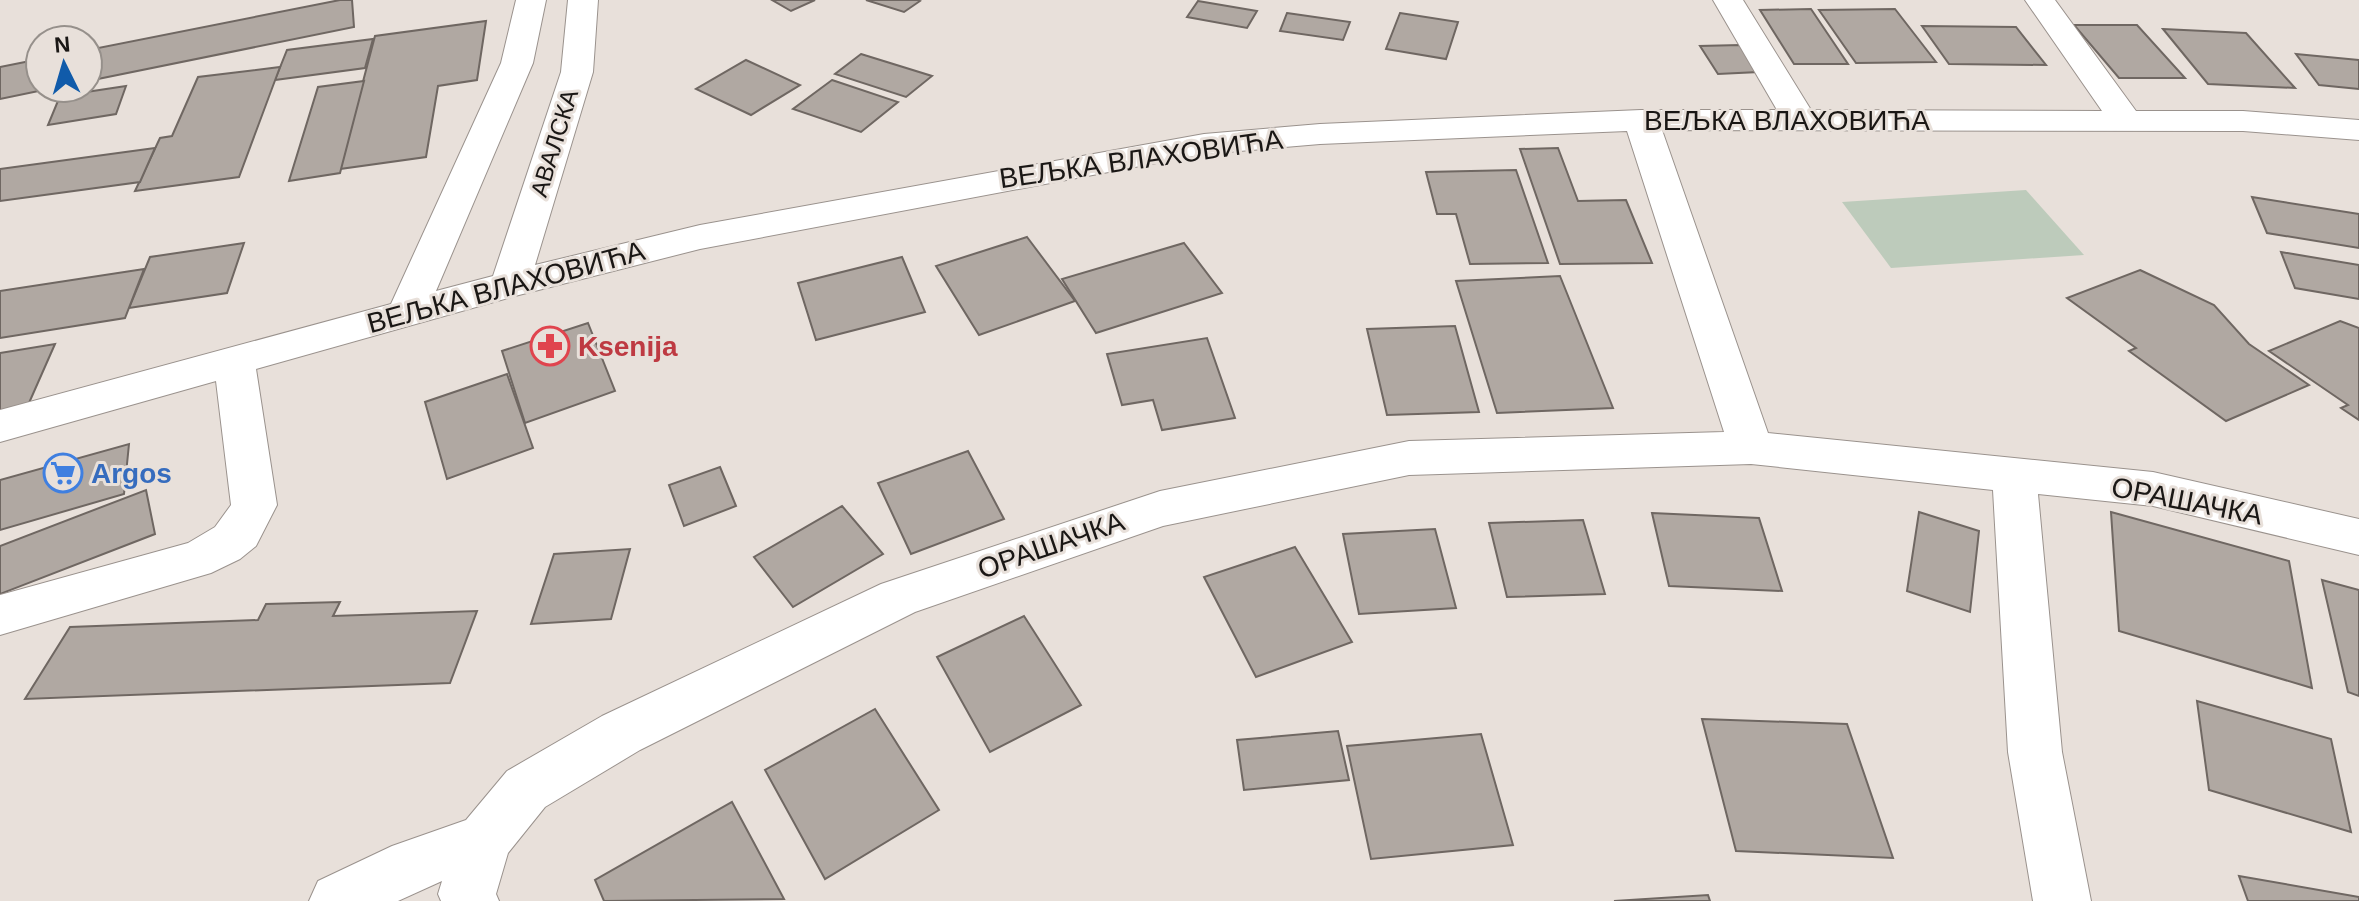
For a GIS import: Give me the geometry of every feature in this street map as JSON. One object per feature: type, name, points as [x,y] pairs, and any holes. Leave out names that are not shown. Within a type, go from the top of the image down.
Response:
[{"type":"street","points":[[407,313],[517,63],[531,0]]},
{"type":"street","name":"АВАЛСКА","points":[[510,284],[577,72],[583,0]]},
{"type":"street","points":[[1728,0],[1800,120]]},
{"type":"street","points":[[2040,0],[2126,120]]},
{"type":"street","points":[[1641,120],[1751,448]]},
{"type":"street","name":"ВЕЉКА ВЛАХОВИЋА","points":[[0,426],[510,284],[700,237],[1204,144],[1320,134],[1641,120],[2243,121],[2359,130]]},
{"type":"street","points":[[0,615],[194,560],[211,554],[240,534],[250,519],[254,505],[234,361]]},
{"type":"street","name":"ОРАШАЧКА","points":[[470,901],[467,894],[484,840],[526,789],[621,733],[898,598],[1160,509],[1409,458],[1751,448],[2153,489],[2359,537]]},
{"type":"street","points":[[2014,473],[2035,752],[2062,901]]},
{"type":"street","points":[[338,901],[412,865],[484,840]]},
{"type":"green space","points":[[2026,190],[2084,255],[1891,268],[1842,202]]},
{"type":"building","points":[[352,0],[354,27],[104,78],[104,47]]},
{"type":"building","points":[[772,0],[815,0],[791,11]]},
{"type":"building","points":[[866,0],[918,0],[920,1],[904,12]]},
{"type":"building","points":[[1198,1],[1257,11],[1247,28],[1187,17]]},
{"type":"building","points":[[1811,9],[1848,64],[1794,64],[1760,10]]},
{"type":"building","points":[[1895,9],[1936,62],[1856,63],[1819,10]]},
{"type":"building","points":[[1287,13],[1350,22],[1343,40],[1280,31]]},
{"type":"building","points":[[1400,13],[1458,22],[1446,59],[1386,49]]},
{"type":"building","points":[[486,21],[477,80],[438,86],[426,157],[340,169],[375,36]]},
{"type":"building","points":[[2074,25],[2137,25],[2185,78],[2119,78]]},
{"type":"building","points":[[1922,26],[2016,27],[2046,65],[1949,64]]},
{"type":"building","points":[[2163,29],[2246,33],[2295,88],[2208,84]]},
{"type":"building","points":[[373,39],[365,68],[275,80],[287,50]]},
{"type":"building","points":[[1740,45],[1758,72],[1718,74],[1700,46]]},
{"type":"building","points":[[861,54],[932,76],[906,97],[835,74]]},
{"type":"building","points":[[2296,54],[2359,60],[2359,89],[2319,85]]},
{"type":"building","points":[[746,60],[800,85],[751,115],[696,89]]},
{"type":"building","points":[[24,62],[24,94],[0,99],[0,67]]},
{"type":"building","points":[[280,67],[239,177],[135,191],[160,138],[172,136],[198,77]]},
{"type":"building","points":[[832,80],[898,102],[861,132],[793,109]]},
{"type":"building","points":[[364,81],[340,173],[289,181],[318,87]]},
{"type":"building","points":[[126,86],[116,114],[48,125],[57,104],[104,104],[104,89]]},
{"type":"building","points":[[155,148],[140,182],[0,201],[0,169]]},
{"type":"building","points":[[1558,148],[1578,201],[1626,200],[1652,263],[1560,264],[1520,149]]},
{"type":"building","points":[[1516,170],[1548,263],[1470,264],[1456,214],[1437,214],[1426,172]]},
{"type":"building","points":[[2252,197],[2359,214],[2359,248],[2267,233]]},
{"type":"building","points":[[1027,237],[1075,301],[979,335],[936,266]]},
{"type":"building","points":[[244,243],[227,293],[129,308],[150,257]]},
{"type":"building","points":[[1184,243],[1222,293],[1096,333],[1062,279]]},
{"type":"building","points":[[2281,252],[2359,265],[2359,299],[2295,288]]},
{"type":"building","points":[[902,257],[925,312],[816,340],[798,283]]},
{"type":"building","points":[[144,269],[125,318],[0,338],[0,291]]},
{"type":"building","points":[[2140,270],[2214,305],[2249,344],[2309,385],[2226,421],[2129,351],[2136,348],[2067,298]]},
{"type":"building","points":[[1560,276],[1613,408],[1497,413],[1456,281]]},
{"type":"building","points":[[2340,321],[2359,328],[2359,420],[2341,408],[2348,405],[2269,351]]},
{"type":"building","points":[[588,323],[615,391],[525,423],[502,351]]},
{"type":"building","points":[[1455,326],[1479,412],[1387,415],[1367,329]]},
{"type":"building","points":[[1207,338],[1235,418],[1162,430],[1153,400],[1122,405],[1107,354]]},
{"type":"building","points":[[55,344],[25,412],[0,416],[0,353]]},
{"type":"building","points":[[507,374],[533,448],[447,479],[425,402]]},
{"type":"building","points":[[129,444],[124,494],[0,530],[0,480]]},
{"type":"building","points":[[968,451],[1004,519],[911,554],[878,483]]},
{"type":"building","points":[[720,467],[736,506],[684,526],[669,485]]},
{"type":"building","points":[[146,490],[155,534],[0,594],[0,546]]},
{"type":"building","points":[[842,506],[883,554],[793,607],[754,557]]},
{"type":"building","points":[[1919,512],[1979,531],[1970,612],[1907,591]]},
{"type":"building","points":[[2111,512],[2289,561],[2312,688],[2119,631]]},
{"type":"building","points":[[1652,513],[1759,518],[1782,591],[1669,586]]},
{"type":"building","points":[[1583,520],[1605,594],[1507,597],[1489,523]]},
{"type":"building","points":[[1435,529],[1456,608],[1359,614],[1343,534]]},
{"type":"building","points":[[1295,547],[1352,642],[1256,677],[1204,577]]},
{"type":"building","points":[[630,549],[611,619],[531,624],[554,554]]},
{"type":"building","points":[[2322,580],[2359,590],[2359,696],[2348,692]]},
{"type":"building","points":[[340,602],[333,616],[477,611],[450,683],[25,699],[70,627],[258,620],[266,604]]},
{"type":"building","points":[[1024,616],[1081,705],[990,752],[937,657]]},
{"type":"building","points":[[2197,701],[2331,739],[2351,832],[2209,790]]},
{"type":"building","points":[[875,709],[939,810],[825,879],[765,770]]},
{"type":"building","points":[[1702,719],[1847,724],[1893,858],[1736,851]]},
{"type":"building","points":[[1338,731],[1349,780],[1244,790],[1237,740]]},
{"type":"building","points":[[1481,734],[1513,845],[1371,859],[1347,746]]},
{"type":"building","points":[[732,802],[784,899],[604,901],[595,880]]},
{"type":"building","points":[[2239,876],[2359,897],[2359,901],[2248,901]]},
{"type":"building","points":[[1708,895],[1710,901],[1614,901]]},
{"type":"place","name":"Ksenija","points":[[550,346]]},
{"type":"place","name":"Argos","points":[[63,473]]}]
